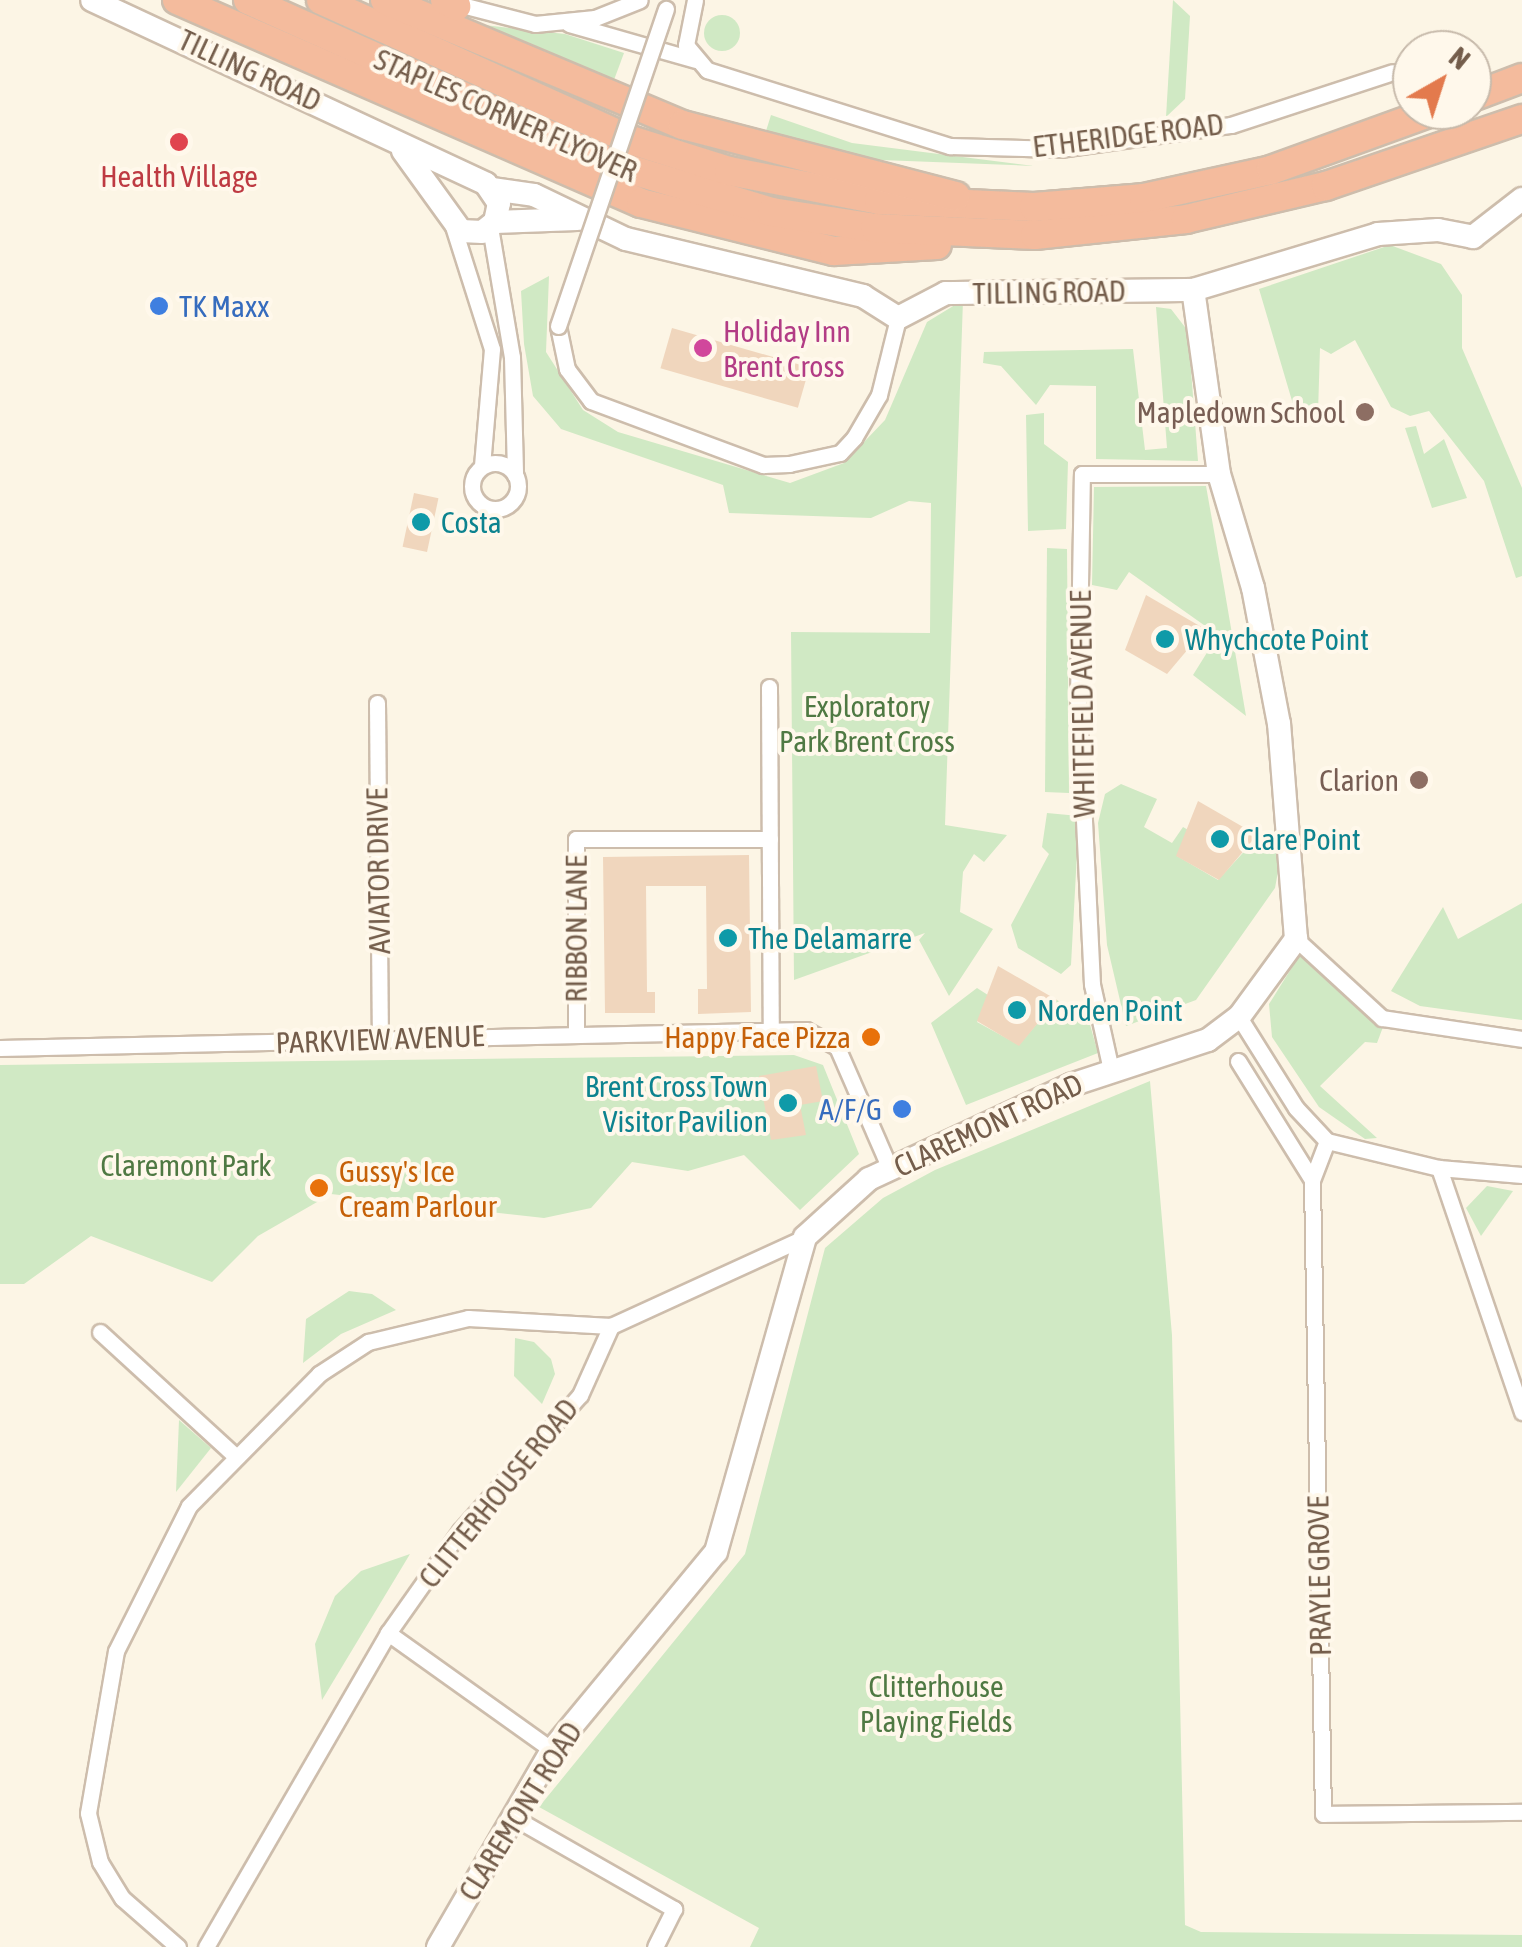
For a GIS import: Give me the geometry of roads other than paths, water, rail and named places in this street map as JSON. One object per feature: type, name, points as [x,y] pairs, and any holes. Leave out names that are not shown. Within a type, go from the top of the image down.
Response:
[{"type":"highway","points":[[177,0],[512,152],[721,227],[862,252],[978,236],[1092,231],[1236,210],[1522,120]]},
{"type":"highway","name":"STAPLES CORNER FLYOVER","points":[[248,0],[574,148],[772,212],[978,236]]},
{"type":"highway","name":"STAPLES CORNER FLYOVER","points":[[321,0],[634,140],[779,182],[980,206]]},
{"type":"highway","points":[[385,0],[683,125],[922,183],[980,206],[1089,204],[1181,190],[1318,155],[1392,127]]},
{"type":"highway","points":[[1492,89],[1522,78]]},
{"type":"street","name":"TILLING ROAD","points":[[92,0],[356,120],[403,151],[484,185],[534,195],[577,219],[708,261],[863,296],[898,318],[946,292],[1193,290],[1378,234],[1438,230],[1473,237],[1522,199]]},
{"type":"street","points":[[451,2],[498,19],[565,23],[640,0]]},
{"type":"street","points":[[669,0],[592,206],[558,326],[567,369],[591,402],[763,465],[789,464],[840,453],[854,438],[878,395],[898,318]]},
{"type":"street","points":[[695,0],[685,34],[696,60]]},
{"type":"street","name":"ETHERIDGE ROAD","points":[[565,23],[696,60],[724,78],[886,132],[950,146],[1060,149],[1231,125],[1392,72]]},
{"type":"street","name":"TILLING ROAD","points":[[403,151],[450,217],[474,233],[492,225],[577,219]]},
{"type":"street","points":[[484,185],[512,357],[516,475],[516,496],[492,510],[473,491],[482,466],[492,349],[450,217],[456,187],[484,185]]},
{"type":"street","points":[[1193,290],[1219,474],[1253,588],[1278,724],[1296,938],[1382,1018],[1522,1039]]},
{"type":"street","points":[[482,466],[498,462],[516,475]]},
{"type":"street","name":"WHITEFIELD AVENUE","points":[[1111,1070],[1092,984],[1080,737],[1082,474],[1219,474]]},
{"type":"street","points":[[766,1029],[769,687]]},
{"type":"street","name":"AVIATOR DRIVE","points":[[376,703],[380,1040]]},
{"type":"street","name":"RIBBON LANE","points":[[576,1034],[576,838],[770,838]]},
{"type":"street","name":"CLAREMONT ROAD","points":[[438,1947],[552,1750],[716,1552],[805,1237],[851,1192],[890,1169],[1111,1070],[1208,1040],[1238,1017],[1296,938]]},
{"type":"street","points":[[1238,1017],[1296,1108],[1328,1141],[1439,1168],[1522,1176]]},
{"type":"street","name":"PARKVIEW AVENUE","points":[[0,1048],[806,1030],[837,1047],[890,1169]]},
{"type":"street","points":[[1238,1061],[1312,1180]]},
{"type":"street","name":"PRAYLE GROVE","points":[[1328,1141],[1312,1180],[1323,1814],[1522,1812]]},
{"type":"street","points":[[1439,1168],[1522,1412]]},
{"type":"street","points":[[178,1947],[122,1898],[100,1862],[88,1812],[116,1650],[180,1522],[233,1454],[320,1374],[368,1342],[411,1327],[468,1318],[611,1326],[805,1237]]},
{"type":"street","name":"CLITTERHOUSE ROAD","points":[[206,1947],[388,1633],[460,1531],[580,1395],[611,1326]]},
{"type":"street","points":[[100,1332],[233,1454]]},
{"type":"street","points":[[388,1633],[552,1750]]},
{"type":"street","points":[[511,1816],[674,1909],[654,1947]]},
{"type":"place","name":"Health Village","points":[[179,142]]},
{"type":"place","name":"TK Maxx","points":[[159,306]]},
{"type":"place","name":"Holiday Inn Brent Cross","points":[[703,348]]},
{"type":"place","name":"Mapledown School","points":[[1365,412]]},
{"type":"place","name":"Costa","points":[[421,522]]},
{"type":"place","name":"Whychcote Point","points":[[1165,639]]},
{"type":"place","name":"Clarion","points":[[1419,780]]},
{"type":"place","name":"Clare Point","points":[[1220,839]]},
{"type":"place","name":"The Delamarre","points":[[728,938]]},
{"type":"place","name":"Norden Point","points":[[1017,1010]]},
{"type":"place","name":"Happy Face Pizza","points":[[871,1037]]},
{"type":"place","name":"Brent Cross Town Visitor Pavilion","points":[[788,1103]]},
{"type":"place","name":"A/F/G","points":[[902,1109]]},
{"type":"place","name":"Gussy's Ice Cream Parlour","points":[[319,1188]]},
{"type":"park label","name":"Exploratory Park Brent Cross","points":[[867,723]]},
{"type":"park label","name":"Claremont Park","points":[[186,1165]]},
{"type":"park label","name":"Clitterhouse Playing Fields","points":[[936,1703]]}]
